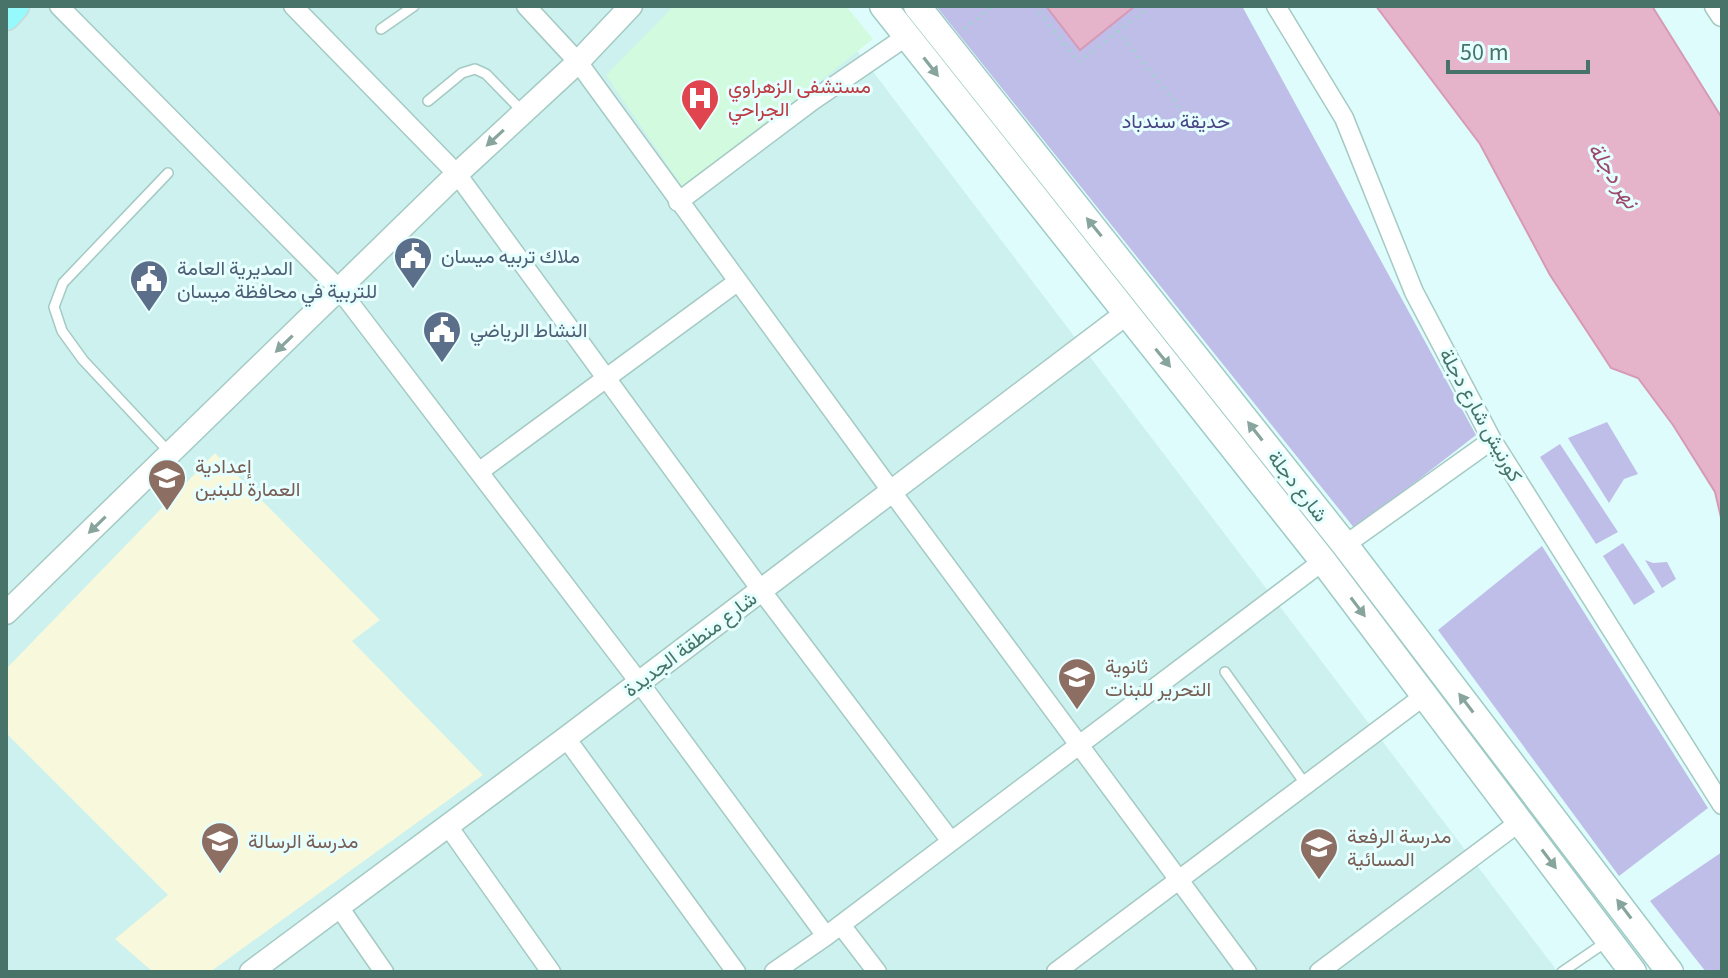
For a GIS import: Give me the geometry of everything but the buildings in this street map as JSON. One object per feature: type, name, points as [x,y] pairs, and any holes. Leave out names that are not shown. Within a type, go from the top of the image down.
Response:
[{"type":"main road","points":[[6,16],[15,6]]},
{"type":"main road","name":"شارع دجلة","points":[[883,6],[1323,561],[1521,821],[1618,961]]},
{"type":"main road","name":"شارع دجلة","points":[[917,6],[1345,545],[1670,972]]},
{"type":"street","points":[[59,6],[340,290],[639,682],[826,936]]},
{"type":"street","points":[[293,6],[457,174],[761,590],[950,840]]},
{"type":"street","points":[[526,6],[578,62],[1247,972]]},
{"type":"street","points":[[6,613],[457,174],[578,62],[631,6]]},
{"type":"street","name":"كورنيش شارع دجلة","points":[[1276,6],[1344,118],[1414,292],[1492,440],[1722,805]]},
{"type":"street","points":[[1716,6],[1722,15]]},
{"type":"street","points":[[678,202],[812,101],[907,36]]},
{"type":"street","points":[[480,471],[737,282]]},
{"type":"street","name":"شارع منطقة الجديدة","points":[[251,972],[1127,313]]},
{"type":"street","points":[[1345,545],[1492,440]]},
{"type":"street","points":[[774,972],[841,925],[1323,561]]},
{"type":"street","points":[[1056,972],[1424,696]]},
{"type":"street","points":[[566,738],[736,972]]},
{"type":"street","points":[[1319,972],[1521,821]]},
{"type":"street","points":[[448,826],[551,972]]},
{"type":"street","points":[[339,907],[384,972]]},
{"type":"street","points":[[841,925],[877,972]]},
{"type":"lane","points":[[381,29],[414,6]]},
{"type":"lane","points":[[428,101],[462,73],[475,69],[486,74],[523,112]]},
{"type":"lane","points":[[168,173],[63,283],[54,307],[62,331],[83,360],[171,453]]},
{"type":"lane","points":[[1225,672],[1306,785]]},
{"type":"lane","points":[[1562,972],[1618,961]]},
{"type":"path","points":[[958,34],[993,6]]},
{"type":"path","points":[[1034,6],[1079,62],[1150,6]]},
{"type":"path","points":[[1118,31],[1187,117]]},
{"type":"shaded area","points":[[6,6],[823,6],[1558,972],[6,972]]},
{"type":"shaded area","name":"مستشفى الزهراوي الجراحي","points":[[674,6],[846,6],[873,39],[684,189],[606,75]]},
{"type":"shaded area","points":[[215,453],[380,620],[352,641],[483,775],[210,972],[153,972],[115,939],[168,895],[6,733],[6,669]]},
{"type":"green space","name":"حديقة سندباد","points":[[936,6],[1242,6],[1476,435],[1355,529]]},
{"type":"green space","points":[[1607,422],[1638,474],[1624,479],[1609,503],[1568,438]]},
{"type":"green space","points":[[1560,444],[1618,532],[1596,544],[1540,457]]},
{"type":"green space","points":[[1623,543],[1655,592],[1634,605],[1603,556]]},
{"type":"green space","points":[[1542,546],[1708,808],[1619,876],[1438,630]]},
{"type":"green space","points":[[1645,560],[1667,562],[1676,579],[1662,588]]},
{"type":"green space","points":[[1722,852],[1722,972],[1706,972],[1650,901]]},
{"type":"water","points":[[1046,6],[1135,6],[1080,50]]},
{"type":"water","name":"نهر دجلة","points":[[1376,6],[1652,6],[1722,118],[1722,522],[1715,492],[1673,425],[1638,378],[1611,368],[1550,275],[1480,144]]},
{"type":"place","name":"مستشفى الزهراوي الجراحي","points":[[700,132]]},
{"type":"place","name":"ملاك تربيه ميسان","points":[[413,290]]},
{"type":"place","name":"المديرية العامة للتربية في محافظة ميسان","points":[[149,313]]},
{"type":"place","name":"النشاط الرياضي","points":[[442,364]]},
{"type":"place","name":"إعدادية العمارة للبنين","points":[[167,512]]},
{"type":"place","name":"ثانوية التحرير للبنات","points":[[1077,711]]},
{"type":"place","name":"مدرسة الرسالة","points":[[220,875]]},
{"type":"place","name":"مدرسة الرفعة المسائية","points":[[1319,881]]}]
